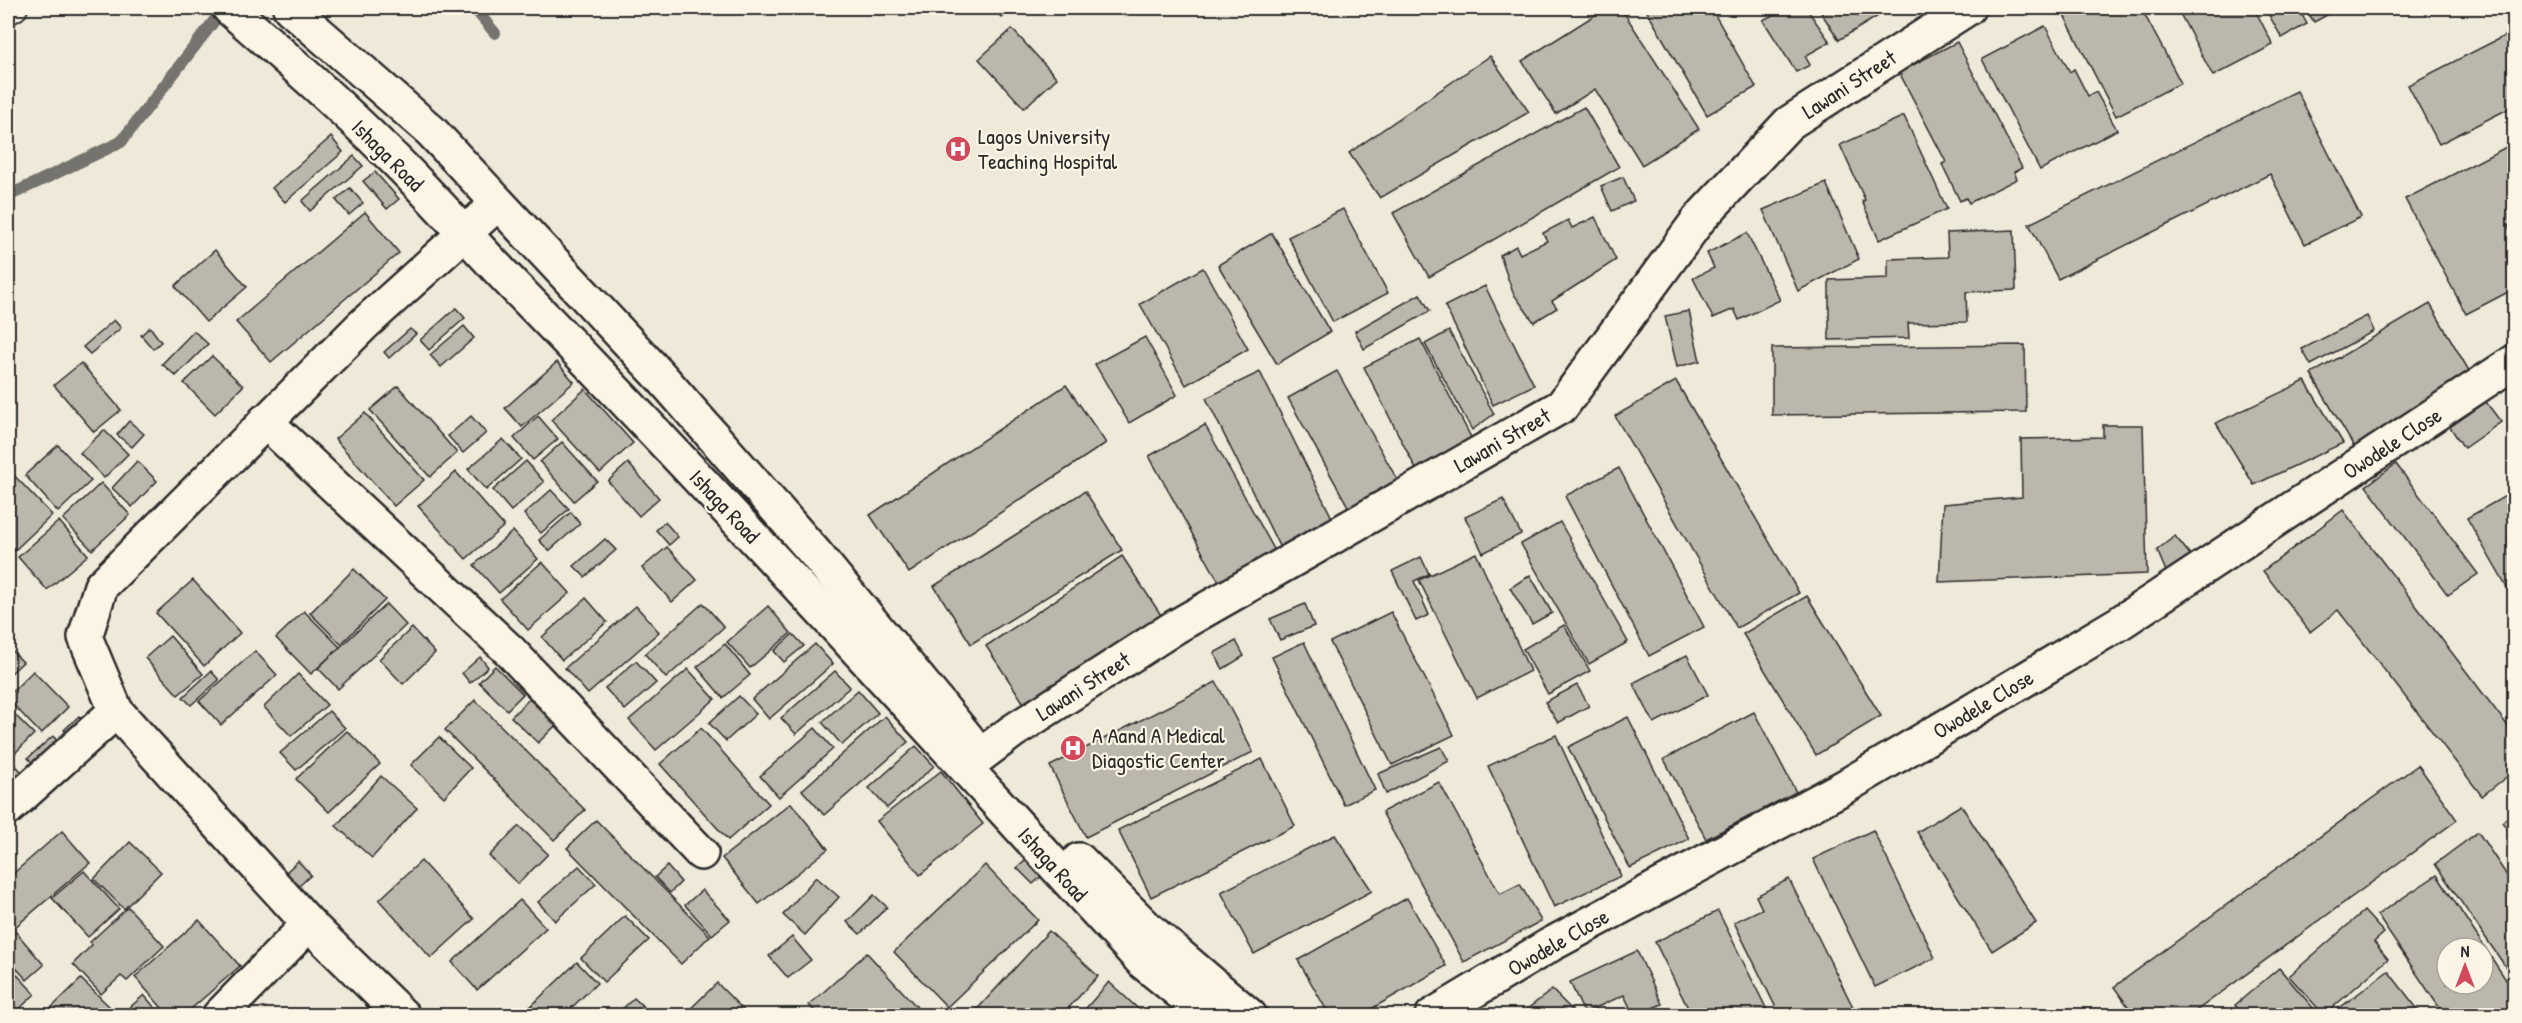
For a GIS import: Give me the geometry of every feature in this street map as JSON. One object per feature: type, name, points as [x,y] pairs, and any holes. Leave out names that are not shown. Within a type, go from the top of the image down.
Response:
[{"type":"street","name":"Ishaga Road","points":[[229,8],[324,92],[393,158],[782,567],[1144,963],[1209,1016]]},
{"type":"street","name":"Ishaga Road","points":[[290,8],[431,131],[662,378],[815,553],[981,755],[1098,880],[1146,927],[1250,1016]]},
{"type":"street","name":"Lawani Street","points":[[981,755],[1013,731],[1175,627],[1562,406],[1699,219],[1789,123],[1968,8]]},
{"type":"street","points":[[404,1016],[309,924],[116,711],[86,637],[101,586],[363,325],[498,204]]},
{"type":"street","name":"Owodele Close","points":[[1432,1016],[1550,945],[1845,786],[2098,636],[2514,362]]},
{"type":"street","points":[[265,421],[510,651],[701,853]]},
{"type":"street","points":[[8,808],[116,711]]},
{"type":"street","points":[[219,1016],[309,924]]},
{"type":"lane","points":[[8,12],[15,8]]},
{"type":"building","points":[[993,8],[1013,8],[1002,18]]},
{"type":"building","points":[[1606,8],[1621,8],[1699,129],[1642,165],[1595,89],[1556,114],[1522,61]]},
{"type":"building","points":[[1645,8],[1711,8],[1756,87],[1707,115]]},
{"type":"building","points":[[1786,8],[1806,8],[1830,42],[1805,56],[1810,65],[1796,72],[1763,20]]},
{"type":"building","points":[[1818,8],[1891,8],[1839,40]]},
{"type":"building","points":[[2074,8],[2141,8],[2181,83],[2116,116],[2063,13]]},
{"type":"building","points":[[2177,8],[2254,8],[2273,45],[2213,76]]},
{"type":"building","points":[[2265,8],[2298,8],[2307,24],[2282,38]]},
{"type":"building","points":[[2305,8],[2340,8],[2314,22]]},
{"type":"building","points":[[2045,26],[2070,72],[2074,69],[2088,96],[2096,92],[2117,130],[2040,170],[1982,59]]},
{"type":"building","points":[[1012,29],[1057,78],[1024,108],[979,59]]},
{"type":"building","points":[[2514,31],[2514,106],[2439,144],[2408,85]]},
{"type":"building","points":[[1957,42],[2022,168],[2014,172],[2017,179],[1969,203],[1966,198],[1960,201],[1942,164],[1946,162],[1899,72]]},
{"type":"building","points":[[1490,56],[1529,112],[1380,198],[1349,153]]},
{"type":"building","points":[[2297,91],[2361,217],[2305,244],[2270,174],[2058,279],[2029,224]]},
{"type":"building","points":[[1584,107],[1619,167],[1429,277],[1393,213]]},
{"type":"building","points":[[1904,116],[1947,209],[1879,240],[1862,201],[1865,200],[1840,145]]},
{"type":"building","points":[[331,137],[343,152],[285,202],[272,188]]},
{"type":"building","points":[[2514,143],[2514,222],[2508,226],[2514,238],[2514,289],[2466,314],[2405,199]]},
{"type":"building","points":[[354,156],[363,166],[310,211],[302,201]]},
{"type":"building","points":[[375,172],[399,199],[387,209],[363,181]]},
{"type":"building","points":[[1623,177],[1634,201],[1612,211],[1601,186]]},
{"type":"building","points":[[1826,183],[1859,259],[1798,291],[1763,210]]},
{"type":"building","points":[[350,188],[363,203],[349,215],[336,200]]},
{"type":"building","points":[[1343,209],[1388,293],[1333,322],[1288,237]]},
{"type":"building","points":[[365,212],[399,253],[271,362],[236,322]]},
{"type":"building","points":[[1595,217],[1616,260],[1552,301],[1557,308],[1534,322],[1513,293],[1500,255],[1516,246],[1520,254],[1547,241],[1543,233],[1568,220],[1572,228]]},
{"type":"building","points":[[2014,230],[2016,290],[1966,292],[1967,322],[1908,323],[1909,338],[1829,340],[1829,280],[1888,278],[1888,259],[1948,257],[1947,233]]},
{"type":"building","points":[[1272,233],[1330,332],[1277,364],[1218,265]]},
{"type":"building","points":[[1747,233],[1780,300],[1739,320],[1734,309],[1713,318],[1693,278],[1714,268],[1707,253]]},
{"type":"building","points":[[215,250],[247,287],[206,322],[175,286]]},
{"type":"building","points":[[1203,268],[1248,349],[1186,385],[1140,304]]},
{"type":"building","points":[[1485,286],[1534,385],[1493,405],[1445,306]]},
{"type":"building","points":[[1420,294],[1430,311],[1364,349],[1355,331]]},
{"type":"building","points":[[2430,304],[2475,381],[2356,450],[2311,374]]},
{"type":"building","points":[[456,308],[465,318],[429,350],[420,340]]},
{"type":"building","points":[[1689,311],[1700,361],[1677,367],[1665,316]]},
{"type":"building","points":[[2367,316],[2374,331],[2311,365],[2302,349]]},
{"type":"building","points":[[114,320],[121,328],[90,354],[83,347]]},
{"type":"building","points":[[464,326],[474,338],[441,367],[430,355]]},
{"type":"building","points":[[150,327],[161,342],[153,349],[141,335]]},
{"type":"building","points":[[410,329],[416,334],[389,358],[384,352]]},
{"type":"building","points":[[194,331],[208,344],[176,376],[162,364]]},
{"type":"building","points":[[1449,331],[1494,414],[1472,430],[1425,344]]},
{"type":"building","points":[[1145,337],[1177,395],[1129,423],[1095,364]]},
{"type":"building","points":[[1420,339],[1476,447],[1420,477],[1364,367]]},
{"type":"building","points":[[2025,345],[2026,412],[1772,415],[1772,348]]},
{"type":"building","points":[[212,356],[243,386],[215,414],[184,383]]},
{"type":"building","points":[[557,362],[574,382],[522,427],[505,408]]},
{"type":"building","points":[[81,363],[121,410],[94,432],[54,385]]},
{"type":"building","points":[[1337,371],[1404,492],[1355,519],[1288,398]]},
{"type":"building","points":[[1260,372],[1339,532],[1285,558],[1206,398]]},
{"type":"building","points":[[1676,381],[1799,593],[1737,628],[1615,416]]},
{"type":"building","points":[[2305,381],[2343,443],[2254,485],[2216,423]]},
{"type":"building","points":[[1066,385],[1106,443],[909,573],[870,515]]},
{"type":"building","points":[[398,386],[457,453],[430,477],[370,410]]},
{"type":"building","points":[[585,389],[633,443],[600,473],[551,420]]},
{"type":"building","points":[[2486,402],[2501,422],[2464,448],[2450,427]]},
{"type":"building","points":[[365,413],[424,480],[394,506],[335,439]]},
{"type":"building","points":[[471,416],[486,433],[463,453],[448,436]]},
{"type":"building","points":[[538,416],[558,439],[533,460],[514,438]]},
{"type":"building","points":[[129,421],[144,434],[132,447],[117,435]]},
{"type":"building","points":[[1205,425],[1275,551],[1219,582],[1149,456]]},
{"type":"building","points":[[2103,425],[2143,425],[2147,574],[1939,582],[1943,504],[2022,497],[2021,439],[2103,437]]},
{"type":"building","points":[[104,430],[128,454],[104,478],[80,453]]},
{"type":"building","points":[[503,439],[521,459],[486,490],[468,469]]},
{"type":"building","points":[[562,442],[597,481],[574,501],[540,462]]},
{"type":"building","points":[[58,445],[91,481],[58,512],[25,475]]},
{"type":"building","points":[[137,461],[157,481],[132,507],[112,488]]},
{"type":"building","points":[[526,461],[544,482],[511,511],[493,490]]},
{"type":"building","points":[[628,463],[659,498],[639,516],[608,481]]},
{"type":"building","points":[[2396,464],[2478,574],[2448,595],[2366,486]]},
{"type":"building","points":[[1619,468],[1704,627],[1649,656],[1565,496]]},
{"type":"building","points":[[8,469],[52,515],[13,552],[8,546]]},
{"type":"building","points":[[456,472],[504,526],[466,559],[418,506]]},
{"type":"building","points":[[101,483],[130,515],[92,550],[63,519]]},
{"type":"building","points":[[551,490],[569,509],[541,533],[524,514]]},
{"type":"building","points":[[1085,491],[1122,550],[971,644],[934,586]]},
{"type":"building","points":[[2514,491],[2514,600],[2467,518]]},
{"type":"building","points":[[1503,499],[1521,534],[1483,553],[1465,517]]},
{"type":"building","points":[[2343,510],[2514,734],[2514,771],[2482,796],[2338,610],[2310,632],[2263,571]]},
{"type":"building","points":[[571,512],[580,524],[549,551],[539,540]]},
{"type":"building","points":[[59,521],[88,555],[47,590],[18,557]]},
{"type":"building","points":[[665,522],[678,537],[669,545],[656,530]]},
{"type":"building","points":[[1560,522],[1628,642],[1589,664],[1521,544]]},
{"type":"building","points":[[513,531],[538,559],[499,593],[474,565]]},
{"type":"building","points":[[2175,536],[2192,557],[2168,576],[2157,550]]},
{"type":"building","points":[[605,539],[616,550],[585,577],[574,566]]},
{"type":"building","points":[[667,547],[697,580],[672,602],[642,568]]},
{"type":"building","points":[[1476,553],[1530,671],[1477,698],[1419,580]]},
{"type":"building","points":[[1122,556],[1163,618],[1027,708],[986,646]]},
{"type":"building","points":[[1421,557],[1429,574],[1414,581],[1429,615],[1416,621],[1392,571]]},
{"type":"building","points":[[542,562],[570,593],[528,630],[500,599]]},
{"type":"building","points":[[354,569],[385,600],[341,644],[310,613]]},
{"type":"building","points":[[1530,575],[1552,613],[1532,624],[1510,588]]},
{"type":"building","points":[[193,580],[240,633],[204,666],[156,613]]},
{"type":"building","points":[[1807,596],[1881,716],[1816,755],[1743,634]]},
{"type":"building","points":[[586,598],[607,622],[562,660],[542,637]]},
{"type":"building","points":[[703,603],[724,627],[666,678],[645,654]]},
{"type":"building","points":[[386,604],[406,625],[338,689],[318,668]]},
{"type":"building","points":[[1305,604],[1314,626],[1280,640],[1270,619]]},
{"type":"building","points":[[636,606],[659,632],[588,694],[565,668]]},
{"type":"building","points":[[768,606],[791,633],[750,668],[727,642]]},
{"type":"building","points":[[304,611],[340,647],[311,674],[276,638]]},
{"type":"building","points":[[1391,612],[1454,735],[1392,765],[1330,642]]},
{"type":"building","points":[[1564,625],[1590,671],[1548,694],[1523,649]]},
{"type":"building","points":[[412,628],[435,653],[403,684],[379,659]]},
{"type":"building","points":[[793,634],[804,646],[784,662],[774,651]]},
{"type":"building","points":[[170,636],[203,674],[178,695],[145,658]]},
{"type":"building","points":[[1236,641],[1244,656],[1223,669],[1214,653]]},
{"type":"building","points":[[1304,642],[1375,790],[1344,805],[1272,657]]},
{"type":"building","points":[[725,644],[750,675],[723,698],[697,667]]},
{"type":"building","points":[[815,644],[833,664],[769,719],[752,699]]},
{"type":"building","points":[[8,647],[23,662],[8,676]]},
{"type":"building","points":[[255,651],[277,675],[221,725],[199,701]]},
{"type":"building","points":[[1687,655],[1708,695],[1654,723],[1633,683]]},
{"type":"building","points":[[480,657],[488,667],[470,683],[462,673]]},
{"type":"building","points":[[636,661],[656,683],[625,710],[605,688]]},
{"type":"building","points":[[495,666],[523,694],[507,710],[479,682]]},
{"type":"building","points":[[688,669],[715,699],[656,750],[629,720]]},
{"type":"building","points":[[33,671],[68,707],[41,734],[8,699],[8,696]]},
{"type":"building","points":[[211,671],[219,680],[191,705],[183,697]]},
{"type":"building","points":[[835,671],[850,687],[796,734],[781,718]]},
{"type":"building","points":[[298,674],[327,705],[291,736],[264,707]]},
{"type":"building","points":[[1216,682],[1253,752],[1086,837],[1050,766]]},
{"type":"building","points":[[1577,685],[1589,706],[1558,723],[1545,702]]},
{"type":"building","points":[[858,690],[878,713],[842,745],[822,722]]},
{"type":"building","points":[[739,696],[756,714],[726,741],[709,723]]},
{"type":"building","points":[[529,699],[556,725],[538,743],[511,717]]},
{"type":"building","points":[[475,700],[585,810],[554,840],[445,730]]},
{"type":"building","points":[[8,708],[34,734],[11,757],[8,753]]},
{"type":"building","points":[[329,711],[345,728],[296,770],[280,753]]},
{"type":"building","points":[[1754,712],[1796,792],[1706,839],[1664,759]]},
{"type":"building","points":[[79,716],[92,730],[77,744],[64,730]]},
{"type":"building","points":[[885,716],[908,742],[824,815],[802,790]]},
{"type":"building","points":[[1628,717],[1689,839],[1630,868],[1568,747]]},
{"type":"building","points":[[701,728],[769,804],[728,840],[660,764]]},
{"type":"building","points":[[815,728],[833,749],[779,797],[760,776]]},
{"type":"building","points":[[347,731],[380,764],[329,812],[296,779]]},
{"type":"building","points":[[1556,735],[1621,876],[1554,907],[1488,766]]},
{"type":"building","points":[[53,736],[67,753],[43,774],[28,758]]},
{"type":"building","points":[[439,737],[471,768],[444,797],[411,765]]},
{"type":"building","points":[[916,746],[934,766],[887,808],[869,788]]},
{"type":"building","points":[[1441,747],[1449,761],[1386,794],[1378,774]]},
{"type":"building","points":[[8,757],[31,782],[8,804]]},
{"type":"building","points":[[1262,759],[1295,826],[1151,897],[1118,830]]},
{"type":"building","points":[[2418,765],[2457,820],[2189,1016],[2135,1016],[2114,987]]},
{"type":"building","points":[[941,771],[983,824],[920,875],[877,821]]},
{"type":"building","points":[[381,776],[417,808],[372,858],[336,826]]},
{"type":"building","points":[[1439,782],[1500,894],[1520,884],[1541,921],[1464,962],[1382,812]]},
{"type":"building","points":[[791,803],[828,849],[759,904],[722,858]]},
{"type":"building","points":[[1961,805],[2036,923],[1992,951],[1917,832]]},
{"type":"building","points":[[2514,811],[2514,837],[2502,822]]},
{"type":"building","points":[[596,820],[710,936],[681,964],[567,848]]},
{"type":"building","points":[[519,826],[548,854],[518,884],[489,856]]},
{"type":"building","points":[[1873,830],[1935,958],[1875,987],[1813,859]]},
{"type":"building","points":[[62,831],[90,863],[8,933],[8,878]]},
{"type":"building","points":[[2478,832],[2514,886],[2514,979],[2495,951],[2495,936],[2484,936],[2435,864]]},
{"type":"building","points":[[1335,835],[1372,891],[1254,954],[1221,892]]},
{"type":"building","points":[[130,842],[161,872],[124,909],[94,879]]},
{"type":"building","points":[[1038,850],[1053,866],[1033,884],[1017,868]]},
{"type":"building","points":[[298,861],[311,875],[298,887],[285,873]]},
{"type":"building","points":[[421,861],[474,919],[431,958],[379,900]]},
{"type":"building","points":[[985,865],[1038,920],[947,1007],[894,952]]},
{"type":"building","points":[[579,866],[596,884],[555,921],[538,902]]},
{"type":"building","points":[[667,866],[681,882],[670,893],[655,877]]},
{"type":"building","points":[[84,871],[119,909],[88,937],[52,898]]},
{"type":"building","points":[[2437,875],[2477,936],[2435,936],[2435,996],[2495,996],[2495,963],[2514,992],[2514,1004],[2498,1016],[2445,1016],[2377,915]]},
{"type":"building","points":[[816,877],[839,897],[805,935],[783,915]]},
{"type":"building","points":[[1789,879],[1857,1015],[1780,1016],[1734,922],[1762,909],[1756,896]]},
{"type":"building","points":[[702,890],[730,920],[712,935],[685,905]]},
{"type":"building","points":[[874,895],[887,907],[860,934],[847,922]]},
{"type":"building","points":[[1407,898],[1446,966],[1359,1016],[1330,1016],[1298,960]]},
{"type":"building","points":[[520,900],[546,928],[477,990],[452,962]]},
{"type":"building","points":[[128,907],[164,946],[127,981],[121,976],[101,994],[73,964],[92,945],[90,942]]},
{"type":"building","points":[[1718,911],[1770,1016],[1692,1016],[1655,942]]},
{"type":"building","points":[[2364,911],[2384,933],[2374,942],[2388,959],[2324,1015],[2289,976]]},
{"type":"building","points":[[625,916],[649,940],[604,982],[581,958]]},
{"type":"building","points":[[199,920],[240,966],[183,1016],[169,1016],[135,977]]},
{"type":"building","points":[[15,931],[44,965],[27,980],[8,959],[8,938]]},
{"type":"building","points":[[1049,931],[1098,976],[1061,1016],[971,1016]]},
{"type":"building","points":[[792,937],[811,960],[788,978],[769,956]]},
{"type":"building","points":[[1637,951],[1662,1004],[1634,1016],[1624,995],[1584,1013],[1570,982]]},
{"type":"building","points":[[867,953],[925,1016],[815,1016],[817,1014],[809,1005]]},
{"type":"building","points":[[577,962],[597,983],[563,1016],[535,1016],[528,1009]]},
{"type":"building","points":[[8,965],[35,994],[12,1016],[8,1016]]},
{"type":"building","points":[[2279,968],[2320,1016],[2243,1016],[2235,1005]]},
{"type":"building","points":[[2388,971],[2423,1016],[2329,1016]]},
{"type":"building","points":[[81,979],[116,1013],[113,1016],[55,1016],[49,1010]]},
{"type":"building","points":[[1109,982],[1146,1016],[1079,1016]]},
{"type":"building","points":[[717,983],[749,1016],[683,1016]]},
{"type":"building","points":[[1552,990],[1572,1010],[1570,1016],[1518,1016]]},
{"type":"building","points":[[144,995],[162,1016],[120,1016]]},
{"type":"building","points":[[634,998],[650,1013],[647,1016],[615,1016]]},
{"type":"waterway","points":[[8,196],[121,142],[224,8]]},
{"type":"waterway","points":[[474,8],[495,33]]},
{"type":"place","name":"Lagos University Teaching Hospital","points":[[958,149]]},
{"type":"place","name":"A Aand A Medical Diagostic Center","points":[[1073,748]]}]
